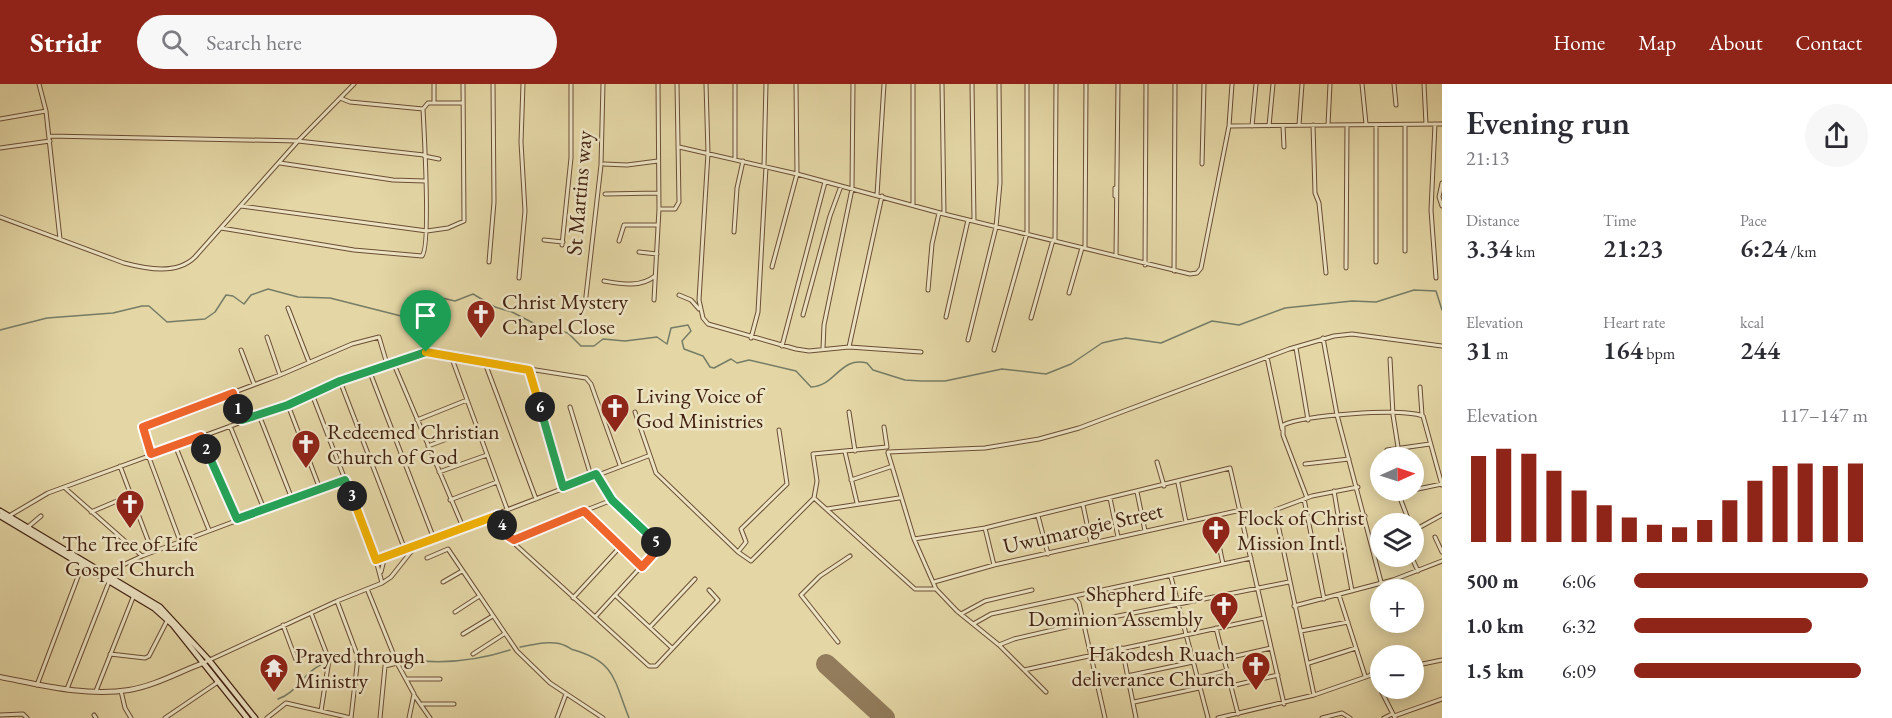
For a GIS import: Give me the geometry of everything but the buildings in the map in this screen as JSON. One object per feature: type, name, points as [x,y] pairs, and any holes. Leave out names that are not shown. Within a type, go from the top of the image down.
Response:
[{"type":"main road","points":[[0,511],[83,563]]},
{"type":"main road","points":[[0,516],[160,607],[208,659],[255,718]]},
{"type":"main road","points":[[110,579],[168,619],[247,718]]},
{"type":"street","points":[[39,84],[46,111],[60,239]]},
{"type":"street","points":[[0,217],[124,263],[142,267],[176,268],[188,264],[298,141],[354,84]]},
{"type":"street","points":[[434,84],[434,103]]},
{"type":"street","points":[[240,206],[427,231],[448,228],[464,221],[463,84]]},
{"type":"street","points":[[489,262],[494,202],[493,84]]},
{"type":"street","points":[[519,278],[525,211],[521,142],[523,84]]},
{"type":"street","points":[[544,240],[563,243],[571,158],[571,84]]},
{"type":"street","name":"St Martins way","points":[[585,305],[601,165],[603,84]]},
{"type":"street","points":[[654,300],[659,209],[658,84]]},
{"type":"street","points":[[659,209],[675,209],[678,206],[677,84]]},
{"type":"street","points":[[700,310],[708,153],[706,84]]},
{"type":"street","points":[[735,84],[735,159]]},
{"type":"street","points":[[751,338],[758,312],[765,167],[766,84]]},
{"type":"street","points":[[772,267],[797,174],[796,84]]},
{"type":"street","points":[[823,348],[824,324],[852,189],[853,84]]},
{"type":"street","points":[[877,195],[884,84]]},
{"type":"street","points":[[913,84],[913,206]]},
{"type":"street","points":[[942,84],[944,214]]},
{"type":"street","points":[[972,84],[974,221]]},
{"type":"street","points":[[968,340],[996,227],[1000,183],[999,84]]},
{"type":"street","points":[[994,350],[1027,234],[1027,84]]},
{"type":"street","points":[[1031,318],[1054,240],[1056,84]]},
{"type":"street","points":[[1069,293],[1084,248],[1086,84]]},
{"type":"street","points":[[1116,257],[1117,84]]},
{"type":"street","points":[[1115,196],[1117,84]]},
{"type":"street","points":[[1145,265],[1146,84]]},
{"type":"street","points":[[1146,84],[1146,197]]},
{"type":"street","points":[[1174,272],[1175,84]]},
{"type":"street","points":[[1202,164],[1204,84]]},
{"type":"street","points":[[679,147],[797,174],[939,213],[1054,240],[1145,265],[1190,274],[1197,273],[1201,268],[1229,126],[1232,84]]},
{"type":"street","points":[[1252,126],[1256,84]]},
{"type":"street","points":[[1269,126],[1273,84]]},
{"type":"street","points":[[1299,125],[1302,84]]},
{"type":"street","points":[[1328,125],[1330,84]]},
{"type":"street","points":[[1362,84],[1366,124]]},
{"type":"street","points":[[1394,84],[1396,105]]},
{"type":"street","points":[[1424,84],[1426,125]]},
{"type":"street","points":[[340,98],[350,102],[423,109]]},
{"type":"street","points":[[221,228],[354,250],[422,256],[426,253],[427,231],[424,105],[463,103]]},
{"type":"street","points":[[0,119],[46,111]]},
{"type":"street","points":[[1435,124],[1431,210],[1436,278]]},
{"type":"street","points":[[1229,126],[1442,124]]},
{"type":"street","points":[[1313,125],[1315,193],[1326,273]]},
{"type":"street","points":[[1346,268],[1347,125]]},
{"type":"street","points":[[1283,126],[1284,147]]},
{"type":"street","points":[[1376,126],[1376,262]]},
{"type":"street","points":[[1405,126],[1405,251]]},
{"type":"street","points":[[0,148],[49,138],[298,141],[439,159]]},
{"type":"street","points":[[604,164],[627,165],[658,161]]},
{"type":"street","points":[[734,232],[737,188],[743,161]]},
{"type":"street","points":[[280,163],[393,180],[425,181]]},
{"type":"street","points":[[782,346],[825,182]]},
{"type":"street","points":[[1442,183],[1439,197],[1442,206]]},
{"type":"street","points":[[803,315],[827,226],[841,186]]},
{"type":"street","points":[[605,194],[659,193]]},
{"type":"street","points":[[849,347],[882,196]]},
{"type":"street","points":[[928,290],[932,244],[939,213]]},
{"type":"street","points":[[946,317],[968,220]]},
{"type":"street","points":[[619,241],[624,225],[658,225]]},
{"type":"street","points":[[639,252],[657,254]]},
{"type":"street","points":[[604,281],[618,285],[640,284],[648,282],[655,276]]},
{"type":"street","points":[[679,295],[691,300],[708,324],[782,346],[810,351],[849,347],[921,352]]},
{"type":"street","points":[[288,308],[309,362]]},
{"type":"street","points":[[888,453],[985,448],[1039,439],[1079,428],[1323,338],[1352,334],[1442,346]]},
{"type":"street","points":[[267,337],[280,375]]},
{"type":"street","points":[[180,541],[150,455],[143,431],[144,426],[377,337],[387,364]]},
{"type":"street","points":[[1323,338],[1337,415],[1370,535]]},
{"type":"street","points":[[1296,347],[1308,420]]},
{"type":"street","points":[[241,350],[254,384]]},
{"type":"street","points":[[9,516],[48,493],[288,405],[340,381],[422,352],[580,376],[589,380],[620,465]]},
{"type":"street","points":[[451,356],[507,510]]},
{"type":"street","points":[[1267,357],[1282,429],[1306,498],[1324,599]]},
{"type":"street","points":[[1390,359],[1393,415],[1398,447],[1430,444]]},
{"type":"street","points":[[393,362],[463,527]]},
{"type":"street","points":[[485,363],[536,499]]},
{"type":"street","points":[[369,370],[434,539]]},
{"type":"street","points":[[529,370],[563,487]]},
{"type":"street","points":[[340,381],[405,550]]},
{"type":"street","points":[[1420,387],[1423,416],[1442,484],[1424,487]]},
{"type":"street","points":[[233,393],[242,420]]},
{"type":"street","points":[[312,394],[376,560],[382,584]]},
{"type":"street","points":[[417,420],[467,400]]},
{"type":"street","points":[[288,405],[320,489]]},
{"type":"street","points":[[570,406],[591,476]]},
{"type":"street","points":[[635,412],[648,456],[656,473],[666,486],[749,560],[753,560],[814,498],[817,481],[813,454],[887,447]]},
{"type":"street","points":[[849,412],[855,451]]},
{"type":"street","points":[[1282,429],[1285,424],[1363,412],[1423,416]]},
{"type":"street","points":[[259,415],[292,499]]},
{"type":"street","points":[[230,426],[264,509]]},
{"type":"street","points":[[884,427],[888,453],[900,498],[914,539],[936,589],[999,645],[1046,692]]},
{"type":"street","points":[[428,446],[476,428]]},
{"type":"street","points":[[738,552],[747,541],[741,529],[787,484],[779,429]]},
{"type":"street","points":[[201,436],[237,519]]},
{"type":"street","points":[[175,445],[209,530]]},
{"type":"street","points":[[845,452],[857,503]]},
{"type":"street","points":[[438,472],[487,455]]},
{"type":"street","points":[[376,560],[384,560],[596,474],[648,456]]},
{"type":"street","points":[[1305,464],[1349,459]]},
{"type":"street","points":[[1157,462],[1164,486]]},
{"type":"street","points":[[120,466],[153,552]]},
{"type":"street","points":[[852,480],[890,467]]},
{"type":"street","points":[[914,539],[985,528],[1178,483],[1230,468],[1284,704]]},
{"type":"street","points":[[595,617],[657,552],[658,545],[612,500],[596,474]]},
{"type":"street","points":[[67,689],[110,579],[123,565],[237,519],[345,480]]},
{"type":"street","points":[[450,500],[497,482]]},
{"type":"street","points":[[1178,483],[1186,522]]},
{"type":"street","points":[[64,487],[142,556]]},
{"type":"street","points":[[1314,695],[1275,510],[1306,498],[1358,487]]},
{"type":"street","points":[[1334,491],[1352,591]]},
{"type":"street","points":[[1137,492],[1145,531]]},
{"type":"street","points":[[92,512],[130,495]]},
{"type":"street","points":[[814,498],[915,589],[936,589]]},
{"type":"street","points":[[827,509],[900,498]]},
{"type":"street","points":[[1110,498],[1118,537]]},
{"type":"street","points":[[514,540],[612,500]]},
{"type":"street","points":[[1083,505],[1091,543]]},
{"type":"street","name":"Uwumarogie Street","points":[[934,582],[994,565],[1241,510]]},
{"type":"street","points":[[584,511],[642,567]]},
{"type":"street","points":[[498,515],[509,537],[517,546],[649,666],[656,666],[718,600],[709,590]]},
{"type":"street","points":[[1424,525],[1442,515]]},
{"type":"street","points":[[28,527],[41,516]]},
{"type":"street","points":[[1038,516],[1048,554]]},
{"type":"street","points":[[1339,521],[1365,516]]},
{"type":"street","points":[[1213,517],[1223,564]]},
{"type":"street","points":[[985,528],[994,565]]},
{"type":"street","points":[[1435,537],[1442,552]]},
{"type":"street","points":[[0,677],[67,689],[121,691],[140,687],[203,663],[337,601],[382,584],[391,578],[415,547]]},
{"type":"street","points":[[573,598],[620,547]]},
{"type":"street","points":[[427,558],[448,549],[491,617],[517,651],[566,694],[587,705],[603,718]]},
{"type":"street","points":[[838,642],[801,595],[820,576],[850,556]]},
{"type":"street","points":[[975,623],[991,614],[1075,598],[1251,558]]},
{"type":"street","points":[[381,574],[384,560]]},
{"type":"street","points":[[1392,579],[1418,572],[1442,561]]},
{"type":"street","points":[[37,685],[83,563]]},
{"type":"street","points":[[1416,567],[1418,572]]},
{"type":"street","points":[[443,582],[462,571]]},
{"type":"street","points":[[1171,577],[1208,718]]},
{"type":"street","points":[[650,627],[695,579]]},
{"type":"street","points":[[999,645],[1014,639],[1083,623],[1289,582]]},
{"type":"street","points":[[1294,606],[1370,585]]},
{"type":"street","points":[[962,614],[985,601],[1032,590]]},
{"type":"street","points":[[368,591],[397,663],[430,718]]},
{"type":"street","points":[[96,691],[134,595]]},
{"type":"street","points":[[1339,595],[1365,676]]},
{"type":"street","points":[[616,596],[672,648]]},
{"type":"street","points":[[455,612],[478,597]]},
{"type":"street","points":[[1075,598],[1079,603],[1105,718]]},
{"type":"street","points":[[267,718],[286,703],[351,718],[358,657],[337,601]]},
{"type":"street","points":[[311,613],[329,660],[321,711]]},
{"type":"street","points":[[462,634],[491,617]]},
{"type":"street","points":[[1024,670],[1264,618]]},
{"type":"street","points":[[110,654],[145,658],[149,656],[168,619]]},
{"type":"street","points":[[1301,631],[1348,622]]},
{"type":"street","points":[[283,625],[296,660]]},
{"type":"street","points":[[1216,628],[1238,714]]},
{"type":"street","points":[[473,654],[504,633]]},
{"type":"street","points":[[1122,648],[1136,718]]},
{"type":"street","points":[[1223,659],[1271,648]]},
{"type":"street","points":[[1308,663],[1356,648]]},
{"type":"street","points":[[1424,664],[1442,660]]},
{"type":"street","points":[[1127,676],[1193,662]]},
{"type":"street","points":[[380,718],[385,666],[397,663]]},
{"type":"street","points":[[1197,678],[1226,671]]},
{"type":"street","points":[[1218,718],[1284,704],[1370,674]]},
{"type":"street","points":[[1231,686],[1278,675]]},
{"type":"street","points":[[406,678],[440,679]]},
{"type":"street","points":[[165,718],[218,682]]},
{"type":"street","points":[[1134,702],[1199,688]]},
{"type":"street","points":[[121,691],[126,711],[131,718]]},
{"type":"street","points":[[409,718],[414,694]]},
{"type":"street","points":[[557,718],[566,694]]},
{"type":"street","points":[[1385,699],[1394,716]]},
{"type":"street","points":[[1384,718],[1442,699]]},
{"type":"street","points":[[422,704],[454,704]]},
{"type":"street","points":[[1322,718],[1342,713],[1350,718]]},
{"type":"street","points":[[0,715],[23,714],[27,718]]},
{"type":"waterway","points":[[0,330],[47,318],[113,313],[142,306],[149,306],[167,322],[205,319],[215,312],[226,295],[233,296],[244,304],[251,295],[268,289],[298,297],[330,298],[405,317],[411,317],[417,310],[429,315],[435,313],[438,302],[442,298],[455,301],[473,294],[495,307],[512,312],[539,326],[568,333],[581,346],[594,346],[603,339],[625,341],[657,337],[667,344],[671,328],[688,325],[691,331],[682,341],[684,349],[703,356],[710,367],[714,368],[731,359],[737,363],[749,360],[796,371],[811,387],[826,382],[844,367],[858,362],[867,363],[873,370],[905,380],[945,381],[1002,369],[1046,374],[1071,364],[1102,343],[1115,340],[1126,338],[1161,343],[1212,321],[1239,325],[1285,308],[1352,301],[1376,302],[1414,290],[1436,291],[1442,310]]},
{"type":"waterway","points":[[520,647],[555,643],[598,660],[612,675],[629,718]]},
{"type":"waterway","points":[[398,658],[440,662],[482,657],[510,650]]},
{"type":"waterway","points":[[359,662],[391,657]]},
{"type":"waterway","points":[[331,662],[355,662]]},
{"type":"waterway","points":[[278,699],[285,696],[313,670],[327,663]]},
{"type":"runway","points":[[826,664],[885,718]]},
{"type":"place","name":"Christ Mystery Chapel Close","points":[[481,340]]},
{"type":"place","name":"Living Voice of God Ministries","points":[[615,434]]},
{"type":"place","name":"Redeemed Christian Church of God","points":[[306,470]]},
{"type":"place","name":"The Tree of Life Gospel Church","points":[[130,530]]},
{"type":"place","name":"Flock of Christ Mission Intl.","points":[[1216,556]]},
{"type":"place","name":"Shepherd Life Dominion Assembly","points":[[1224,632]]},
{"type":"place","name":"Hakodesh Ruach deliverance Church","points":[[1256,692]]},
{"type":"place","name":"Prayed through Ministry","points":[[274,694]]},
{"type":"route","points":[[426,352],[529,370],[563,487],[596,474],[612,500],[628,513],[658,545],[657,552],[642,567],[584,511],[514,540],[509,537],[498,515],[384,560],[376,560],[345,480],[237,519],[201,436],[151,454],[143,431],[143,427],[150,423],[233,393],[242,420],[288,405],[340,381],[426,352]]}]
